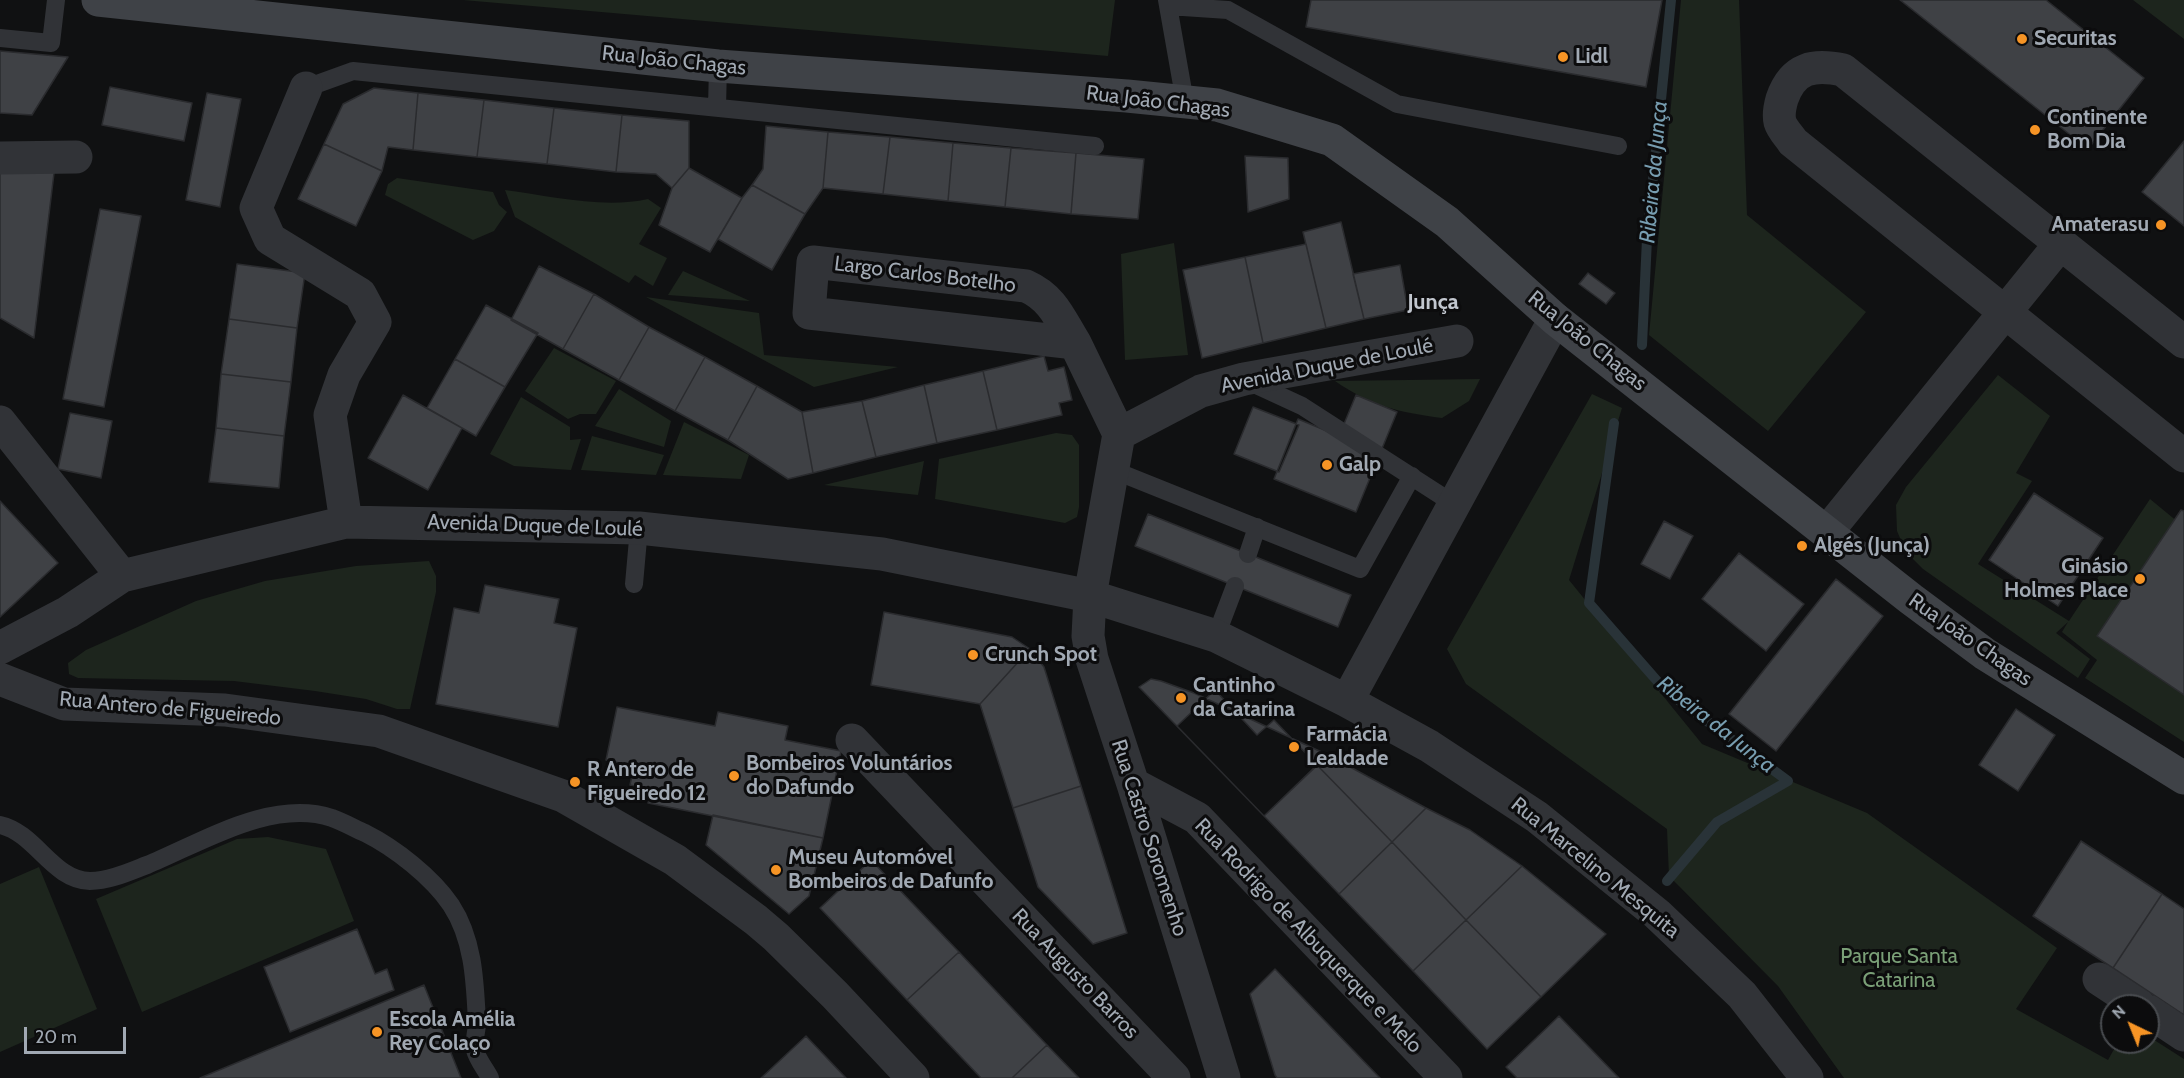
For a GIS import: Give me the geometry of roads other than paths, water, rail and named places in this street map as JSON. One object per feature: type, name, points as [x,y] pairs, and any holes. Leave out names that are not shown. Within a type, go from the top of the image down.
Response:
[{"type":"street","name":"Rua João Chagas","points":[[98,0],[718,66],[1217,105],[1332,140],[1447,222],[1556,319],[1911,599],[1985,654],[2184,778]]},
{"type":"street","points":[[2184,342],[1843,70],[1823,66],[1802,70],[1786,87],[1779,108],[1780,123],[1793,142],[2184,456]]},
{"type":"street","points":[[306,88],[256,208],[270,239],[360,294],[375,322],[344,375],[330,415],[346,522]]},
{"type":"street","points":[[0,158],[76,157]]},
{"type":"street","points":[[1827,532],[2061,243]]},
{"type":"street","name":"Largo Carlos Botelho","points":[[1075,343],[809,313],[813,262],[1026,286],[1041,293],[1050,302],[1075,343],[1119,434]]},
{"type":"street","points":[[1347,700],[1556,319]]},
{"type":"street","name":"Avenida Duque de Loulé","points":[[1119,434],[1201,391],[1244,379],[1457,341]]},
{"type":"street","points":[[0,422],[122,576]]},
{"type":"street","points":[[1090,596],[1119,434]]},
{"type":"street","name":"Avenida Duque de Loulé","points":[[0,648],[68,612],[122,576],[346,522],[639,528],[882,554],[1090,596],[1216,636],[1347,700]]},
{"type":"street","name":"Rua Castro Soromenho","points":[[1090,596],[1088,636],[1092,659],[1224,1078]]},
{"type":"street","name":"Rua Antero de Figueiredo","points":[[0,679],[64,704],[225,710],[380,731],[563,795],[675,860],[756,920],[835,995],[914,1078]]},
{"type":"street","name":"Rua Marcelino Mesquita","points":[[1347,700],[1429,746],[1537,817],[1658,914],[1742,995],[1807,1078]]},
{"type":"street","name":"Rua Augusto Barros","points":[[852,740],[1174,1078]]},
{"type":"street","name":"Rua Rodrigo de Albuquerque e Melo","points":[[1133,784],[1197,818],[1446,1078]]},
{"type":"street","points":[[2099,979],[2122,994]]},
{"type":"street","points":[[2160,1019],[2184,1035]]},
{"type":"lane","points":[[0,38],[51,43],[56,0]]},
{"type":"lane","points":[[1185,102],[1168,3],[1228,10],[1397,104],[1618,146]]},
{"type":"lane","points":[[717,108],[718,66]]},
{"type":"lane","points":[[306,88],[353,71],[1095,146]]},
{"type":"lane","points":[[1244,379],[1302,406],[1454,504]]},
{"type":"lane","points":[[1113,470],[1360,569],[1412,476]]},
{"type":"lane","points":[[1248,554],[1257,527]]},
{"type":"lane","points":[[634,584],[639,528]]},
{"type":"lane","points":[[1216,636],[1235,586]]},
{"type":"lane","points":[[0,825],[22,834],[58,868],[79,879],[91,881],[118,875],[246,822],[269,816],[303,814],[330,818],[383,842],[433,883],[451,906],[465,933],[471,953],[477,1025],[475,1050],[490,1078]]},
{"type":"waterway","name":"Ribeira da Junça","points":[[1642,345],[1647,239],[1671,0]]},
{"type":"waterway","name":"Ribeira da Junça","points":[[1614,423],[1589,603],[1665,690],[1788,781],[1717,822],[1667,881]]},
{"type":"place","name":"Securitas","points":[[2022,39]]},
{"type":"place","name":"Lidl","points":[[1563,57]]},
{"type":"place","name":"Continente Bom Dia","points":[[2035,130]]},
{"type":"place","name":"Amaterasu","points":[[2161,225]]},
{"type":"place","name":"Galp","points":[[1327,465]]},
{"type":"place","name":"Algés (Junça)","points":[[1802,546]]},
{"type":"place","name":"Ginásio Holmes Place","points":[[2140,579]]},
{"type":"place","name":"Crunch Spot","points":[[973,655]]},
{"type":"place","name":"Cantinho da Catarina","points":[[1181,698]]},
{"type":"place","name":"Farmácia Lealdade","points":[[1294,747]]},
{"type":"place","name":"Bombeiros Voluntários do Dafundo","points":[[734,776]]},
{"type":"place","name":"R Antero de Figueiredo 12","points":[[575,782]]},
{"type":"place","name":"Museu Automóvel Bombeiros de Dafunfo","points":[[776,870]]},
{"type":"place","name":"Escola Amélia Rey Colaço","points":[[377,1032]]},
{"type":"district","name":"Junça","points":[[1433,303]]},
{"type":"park label","name":"Parque Santa Catarina","points":[[1899,969]]}]
